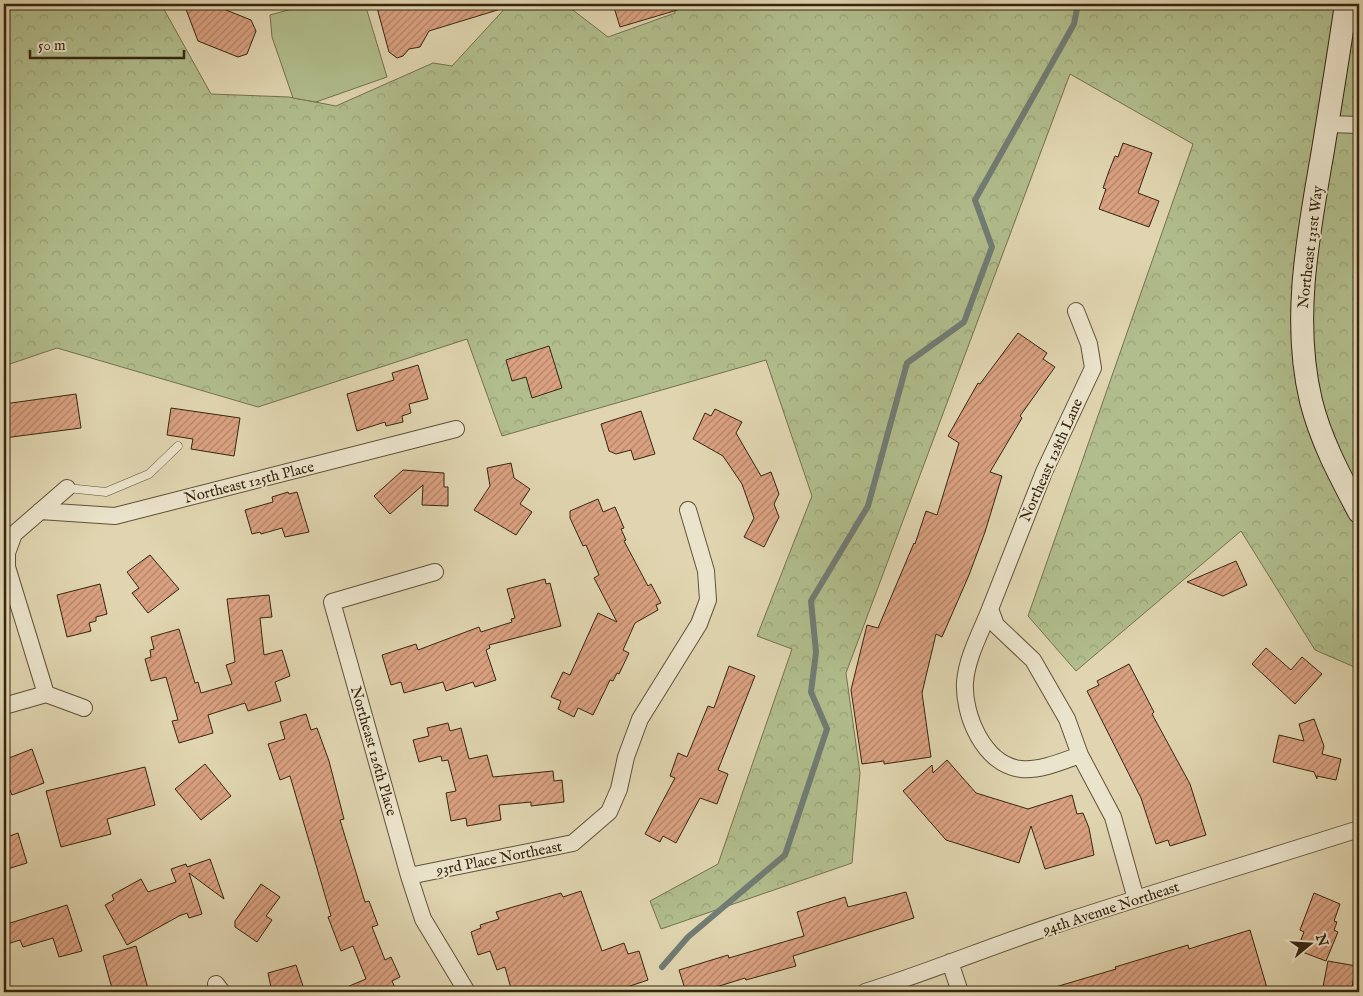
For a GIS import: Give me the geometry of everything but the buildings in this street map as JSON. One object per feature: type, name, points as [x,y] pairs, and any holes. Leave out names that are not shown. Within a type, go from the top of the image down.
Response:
[{"type":"street","name":"Northeast 131st Way","points":[[1346,4],[1328,124],[1310,224],[1301,306],[1304,356],[1311,401],[1322,437],[1359,512]]},
{"type":"street","points":[[1328,124],[1359,125]]},
{"type":"street","name":"Northeast 128th Lane","points":[[1076,311],[1089,344],[1093,368],[1044,472],[971,658],[966,682],[968,706],[977,734],[996,760],[1021,769],[1050,765],[1080,754]]},
{"type":"street","name":"Northeast 125th Place","points":[[40,511],[115,516],[456,429]]},
{"type":"street","points":[[46,694],[8,567],[6,554],[9,534],[40,511],[66,488]]},
{"type":"street","name":"93rd Place Northeast","points":[[409,876],[573,843],[609,812],[619,789],[626,757],[640,719],[699,624],[708,600],[706,571],[688,510]]},
{"type":"street","name":"Northeast 126th Place","points":[[435,572],[332,602],[409,876],[424,919],[465,985],[467,992]]},
{"type":"street","points":[[990,609],[996,625],[1033,660],[1067,719],[1080,754],[1113,817],[1136,899]]},
{"type":"street","points":[[4,706],[46,694],[84,708]]},
{"type":"street","name":"94th Avenue Northeast","points":[[866,992],[930,972],[950,962],[1136,899],[1359,829]]},
{"type":"street","points":[[950,962],[960,992]]},
{"type":"lane","points":[[66,488],[106,492],[149,474],[178,446]]},
{"type":"green space","points":[[4,4],[161,4],[211,94],[289,97],[336,106],[433,63],[452,66],[509,4],[565,4],[608,37],[675,13],[674,4],[1359,4],[1359,669],[1315,650],[1241,531],[1076,671],[1028,616],[1193,144],[1070,74],[846,673],[860,773],[852,863],[661,929],[650,901],[718,864],[792,649],[757,636],[812,496],[766,360],[502,436],[467,339],[258,407],[57,348],[4,366]]},
{"type":"green space","points":[[310,4],[365,4],[387,77],[316,102],[293,98],[272,37],[270,15]]},
{"type":"waterway","points":[[662,967],[688,937],[785,855],[827,729],[811,692],[816,652],[811,601],[868,506],[907,363],[964,322],[992,247],[975,200],[1074,24],[1078,4]]}]
